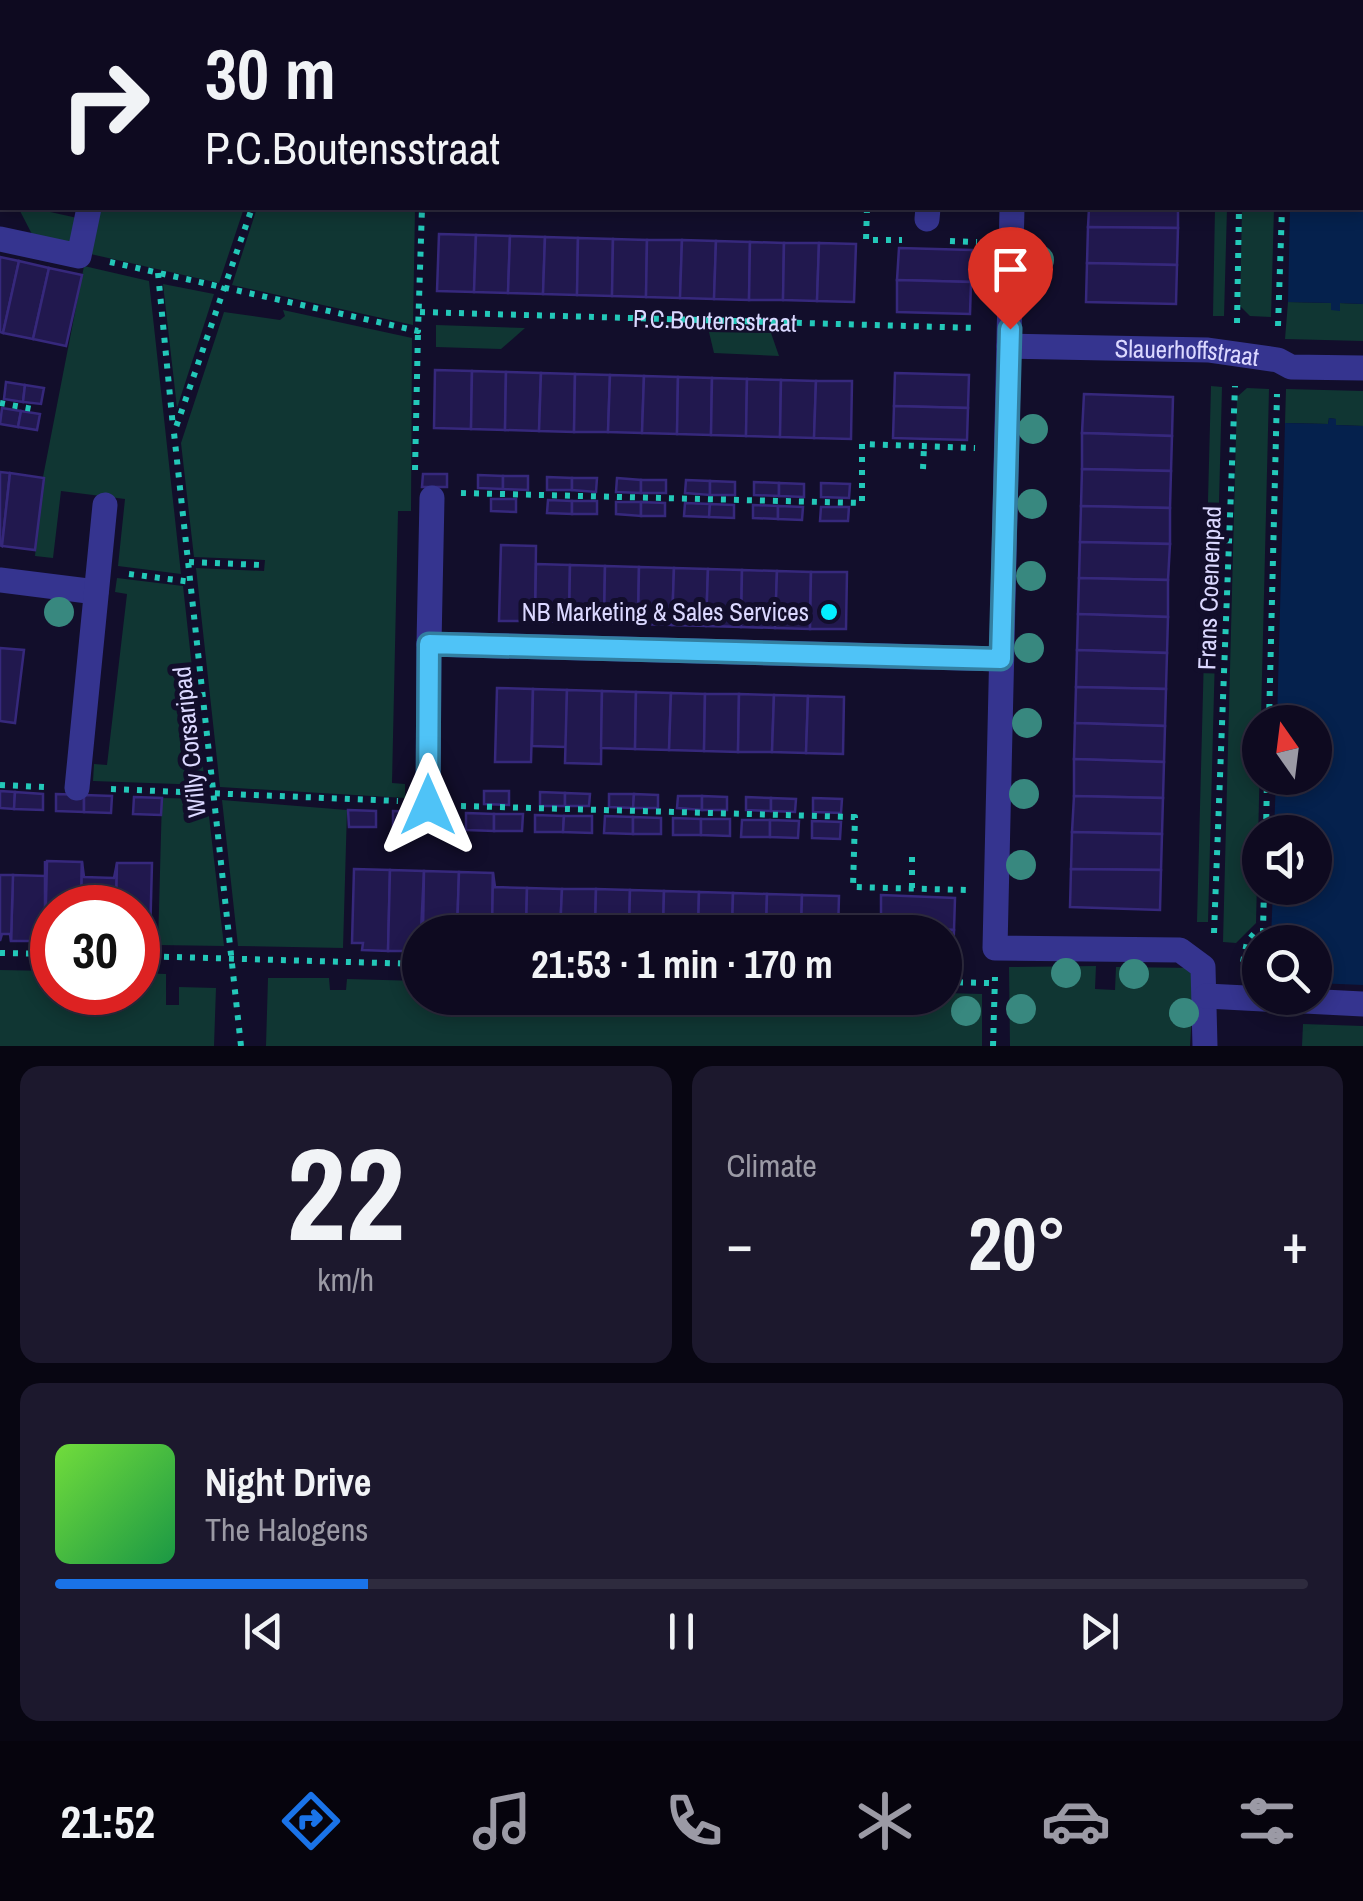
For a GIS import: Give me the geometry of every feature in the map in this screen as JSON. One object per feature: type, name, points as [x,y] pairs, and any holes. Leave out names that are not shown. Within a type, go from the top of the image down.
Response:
[{"type":"street","points":[[0,239],[79,256],[89,210]]},
{"type":"street","points":[[1012,210],[995,948],[1180,950],[1203,967],[1205,1046]]},
{"type":"street","name":"Slauerhoffstraat","points":[[1009,338],[1208,350],[1236,358],[1278,360],[1292,367],[1363,368]]},
{"type":"street","points":[[428,805],[432,498]]},
{"type":"street","points":[[77,788],[105,505]]},
{"type":"street","points":[[0,580],[97,581]]},
{"type":"street","points":[[429,644],[1001,659]]},
{"type":"street","points":[[1206,996],[1363,1004]]},
{"type":"path","name":"Willy Corsaripad","points":[[174,434],[251,210]]},
{"type":"path","points":[[422,210],[415,494],[432,498],[447,493],[862,502],[862,444],[1006,448]]},
{"type":"path","name":"Frans Coenenpad","points":[[1203,967],[1217,922],[1239,210]]},
{"type":"path","points":[[1279,294],[1282,210]]},
{"type":"path","points":[[79,256],[418,331]]},
{"type":"path","name":"Willy Corsaripad","points":[[158,273],[242,1046]]},
{"type":"path","name":"P.C.Boutensstraat","points":[[420,312],[1009,338]]},
{"type":"path","points":[[0,404],[38,410]]},
{"type":"path","points":[[1269,705],[1277,410]]},
{"type":"path","points":[[923,469],[924,446]]},
{"type":"path","points":[[189,562],[262,565]]},
{"type":"path","points":[[97,581],[192,582]]},
{"type":"path","points":[[0,785],[428,805],[855,818],[852,887],[995,890]]},
{"type":"path","points":[[912,856],[912,888]]},
{"type":"path","points":[[993,1046],[995,948]]},
{"type":"path","points":[[0,953],[30,954]]},
{"type":"path","points":[[160,956],[402,963]]},
{"type":"path","points":[[962,982],[995,983]]},
{"type":"green space","points":[[20,210],[41,210],[82,219],[74,250],[36,242]]},
{"type":"green space","points":[[96,210],[243,210],[219,283],[86,253]]},
{"type":"green space","points":[[256,210],[415,210],[413,325],[232,285]]},
{"type":"green space","points":[[1215,210],[1227,210],[1224,316],[1213,316]]},
{"type":"green space","points":[[1242,210],[1274,210],[1271,317],[1250,316],[1240,306]]},
{"type":"green space","points":[[84,266],[149,281],[181,574],[118,566],[125,499],[61,491],[53,558],[35,556],[43,477]]},
{"type":"green space","points":[[163,284],[214,294],[177,408]]},
{"type":"green space","points":[[1288,302],[1331,303],[1340,310],[1339,303],[1363,304],[1363,341],[1285,339]]},
{"type":"green space","points":[[283,310],[412,338],[411,511],[398,511],[392,783],[405,784],[405,798],[220,787],[196,568],[264,571],[265,560],[194,557],[181,443],[224,312],[280,320],[285,316]]},
{"type":"green space","points":[[436,325],[525,328],[501,349],[436,347]]},
{"type":"green space","points":[[709,332],[771,333],[779,356],[714,353]]},
{"type":"green space","points":[[1211,386],[1222,387],[1208,922],[1197,922]]},
{"type":"green space","points":[[1247,388],[1269,389],[1261,705],[1242,705],[1242,795],[1259,795],[1259,815],[1242,815],[1242,905],[1256,905],[1256,923],[1242,925],[1242,937],[1236,943],[1223,942],[1237,397]]},
{"type":"green space","points":[[1286,389],[1363,391],[1363,426],[1335,425],[1336,419],[1329,418],[1328,424],[1285,423]]},
{"type":"green space","points":[[117,578],[183,586],[205,785],[93,781],[94,764],[107,765],[127,594],[115,592]]},
{"type":"green space","points":[[162,798],[207,799],[224,946],[160,945]]},
{"type":"green space","points":[[222,800],[347,810],[343,948],[238,946]]},
{"type":"green space","points":[[1096,966],[1095,989],[1115,990],[1116,967],[1195,968],[1190,1046],[1010,1046],[1009,967]]},
{"type":"green space","points":[[0,970],[30,971],[30,1015],[160,1015],[160,974],[166,974],[166,1005],[179,1005],[179,987],[216,988],[214,1046],[0,1046]]},
{"type":"green space","points":[[268,978],[329,978],[330,990],[346,990],[347,979],[402,981],[402,1015],[962,1015],[962,993],[982,994],[982,1046],[266,1046]]},
{"type":"green space","points":[[1303,1024],[1363,1026],[1363,1046],[1302,1046]]},
{"type":"water","points":[[1290,210],[1363,210],[1363,304],[1340,303],[1340,311],[1331,310],[1331,303],[1288,302]]},
{"type":"water","points":[[1329,418],[1336,419],[1336,425],[1363,426],[1363,985],[1332,984],[1332,925],[1272,925],[1272,905],[1332,905],[1332,815],[1275,815],[1275,795],[1332,795],[1332,705],[1277,705],[1285,423],[1328,424]]},
{"type":"building","points":[[1089,210],[1178,210],[1178,228],[1088,227]]},
{"type":"building","points":[[1088,227],[1178,228],[1177,265],[1087,263]]},
{"type":"building","points":[[439,234],[476,235],[474,292],[437,291]]},
{"type":"building","points":[[476,235],[510,236],[508,293],[474,292]]},
{"type":"building","points":[[510,236],[545,237],[543,294],[508,293]]},
{"type":"building","points":[[545,237],[578,238],[577,295],[543,294]]},
{"type":"building","points":[[578,238],[613,239],[612,296],[577,295]]},
{"type":"building","points":[[613,239],[647,240],[646,297],[612,296]]},
{"type":"building","points":[[647,240],[682,240],[680,298],[646,297]]},
{"type":"building","points":[[682,240],[716,241],[714,299],[680,298]]},
{"type":"building","points":[[716,241],[750,242],[749,300],[714,299]]},
{"type":"building","points":[[750,242],[784,243],[783,300],[749,300]]},
{"type":"building","points":[[784,243],[819,243],[817,301],[783,300]]},
{"type":"building","points":[[819,243],[856,244],[854,302],[817,301]]},
{"type":"building","points":[[899,248],[972,250],[971,282],[897,280]]},
{"type":"building","points":[[0,257],[19,261],[3,333],[0,332]]},
{"type":"building","points":[[19,261],[49,268],[33,339],[3,333]]},
{"type":"building","points":[[1087,263],[1177,265],[1176,304],[1086,302]]},
{"type":"building","points":[[49,268],[82,275],[66,346],[33,339]]},
{"type":"building","points":[[897,280],[971,282],[970,314],[897,312]]},
{"type":"building","points":[[435,370],[472,371],[471,429],[434,428]]},
{"type":"building","points":[[472,371],[506,372],[505,430],[471,429]]},
{"type":"building","points":[[506,372],[541,373],[539,431],[505,430]]},
{"type":"building","points":[[541,373],[575,374],[574,432],[539,431]]},
{"type":"building","points":[[895,373],[969,375],[968,408],[894,406]]},
{"type":"building","points":[[575,374],[610,375],[608,432],[574,432]]},
{"type":"building","points":[[610,375],[644,376],[642,433],[608,432]]},
{"type":"building","points":[[644,376],[678,377],[677,434],[642,433]]},
{"type":"building","points":[[678,377],[712,378],[711,435],[677,434]]},
{"type":"building","points":[[712,378],[747,379],[746,436],[711,435]]},
{"type":"building","points":[[747,379],[781,380],[780,437],[746,436]]},
{"type":"building","points":[[781,380],[816,381],[814,438],[780,437]]},
{"type":"building","points":[[816,381],[852,381],[851,439],[814,438]]},
{"type":"building","points":[[6,382],[25,385],[23,402],[4,399]]},
{"type":"building","points":[[25,385],[44,388],[41,404],[23,402]]},
{"type":"building","points":[[1084,394],[1173,397],[1172,436],[1082,433]]},
{"type":"building","points":[[894,406],[968,408],[967,440],[893,438]]},
{"type":"building","points":[[2,408],[21,411],[18,427],[0,424]]},
{"type":"building","points":[[21,411],[40,414],[37,430],[18,427]]},
{"type":"building","points":[[1082,433],[1172,436],[1171,471],[1082,469]]},
{"type":"building","points":[[1082,469],[1171,471],[1170,508],[1081,506]]},
{"type":"building","points":[[0,472],[10,473],[2,546],[0,545]]},
{"type":"building","points":[[10,473],[44,478],[35,550],[2,546]]},
{"type":"building","points":[[423,474],[447,474],[447,487],[422,487]]},
{"type":"building","points":[[478,475],[503,476],[503,489],[478,488]]},
{"type":"building","points":[[503,476],[528,476],[528,490],[503,489]]},
{"type":"building","points":[[547,477],[572,478],[572,490],[547,490]]},
{"type":"building","points":[[572,478],[597,478],[596,492],[572,490]]},
{"type":"building","points":[[617,478],[641,480],[641,493],[616,492]]},
{"type":"building","points":[[641,480],[666,480],[666,493],[641,493]]},
{"type":"building","points":[[686,480],[710,481],[710,495],[685,493]]},
{"type":"building","points":[[710,481],[735,482],[735,495],[710,495]]},
{"type":"building","points":[[754,482],[779,483],[779,496],[754,495]]},
{"type":"building","points":[[779,483],[804,484],[804,497],[779,496]]},
{"type":"building","points":[[821,483],[850,484],[849,498],[821,497]]},
{"type":"building","points":[[491,499],[516,499],[516,512],[491,511]]},
{"type":"building","points":[[548,500],[572,501],[572,514],[547,513]]},
{"type":"building","points":[[572,501],[597,501],[597,514],[572,514]]},
{"type":"building","points":[[616,502],[641,502],[641,516],[616,514]]},
{"type":"building","points":[[641,502],[665,503],[665,516],[641,516]]},
{"type":"building","points":[[685,503],[710,504],[709,517],[684,516]]},
{"type":"building","points":[[710,504],[734,505],[734,518],[709,517]]},
{"type":"building","points":[[753,505],[778,506],[778,519],[753,518]]},
{"type":"building","points":[[778,506],[803,507],[802,520],[778,519]]},
{"type":"building","points":[[1081,506],[1170,508],[1170,544],[1080,542]]},
{"type":"building","points":[[821,507],[849,507],[848,521],[820,521]]},
{"type":"building","points":[[1080,542],[1170,544],[1168,580],[1079,578]]},
{"type":"building","points":[[501,545],[536,546],[535,621],[499,621]]},
{"type":"building","points":[[536,564],[570,565],[569,622],[535,621]]},
{"type":"building","points":[[570,565],[605,566],[604,623],[569,622]]},
{"type":"building","points":[[605,566],[639,567],[638,624],[604,623]]},
{"type":"building","points":[[639,567],[674,568],[672,625],[638,624]]},
{"type":"building","points":[[674,568],[708,569],[706,626],[672,625]]},
{"type":"building","points":[[708,569],[742,570],[741,627],[706,626]]},
{"type":"building","points":[[742,570],[777,571],[775,628],[741,627]]},
{"type":"building","points":[[777,571],[811,572],[810,629],[775,628]]},
{"type":"building","points":[[811,572],[847,572],[846,629],[810,629]]},
{"type":"building","points":[[1079,578],[1168,580],[1168,617],[1078,614]]},
{"type":"building","points":[[1078,614],[1168,617],[1167,653],[1077,650]]},
{"type":"building","points":[[0,648],[24,650],[15,723],[0,721]]},
{"type":"building","points":[[1077,650],[1167,653],[1166,689],[1076,687]]},
{"type":"building","points":[[1076,687],[1166,689],[1165,726],[1075,723]]},
{"type":"building","points":[[497,688],[533,689],[531,762],[495,762]]},
{"type":"building","points":[[533,689],[567,690],[566,747],[532,746]]},
{"type":"building","points":[[567,690],[602,691],[601,764],[565,763]]},
{"type":"building","points":[[602,691],[636,692],[635,749],[601,748]]},
{"type":"building","points":[[636,692],[671,693],[669,750],[635,749]]},
{"type":"building","points":[[671,693],[705,694],[704,751],[669,750]]},
{"type":"building","points":[[705,694],[739,694],[738,752],[704,751]]},
{"type":"building","points":[[739,694],[774,695],[772,752],[738,752]]},
{"type":"building","points":[[774,695],[808,696],[806,753],[772,752]]},
{"type":"building","points":[[808,696],[844,697],[843,754],[806,753]]},
{"type":"building","points":[[1075,723],[1165,726],[1164,762],[1074,759]]},
{"type":"building","points":[[1074,759],[1164,762],[1163,798],[1074,796]]},
{"type":"building","points":[[0,791],[15,792],[14,809],[0,808]]},
{"type":"building","points":[[484,791],[509,791],[509,805],[484,804]]},
{"type":"building","points":[[15,792],[43,794],[43,810],[14,809]]},
{"type":"building","points":[[540,792],[565,793],[565,806],[540,806]]},
{"type":"building","points":[[565,793],[590,794],[589,806],[565,806]]},
{"type":"building","points":[[56,794],[84,795],[84,812],[56,811]]},
{"type":"building","points":[[609,794],[634,794],[633,808],[609,807]]},
{"type":"building","points":[[634,794],[658,795],[658,808],[633,808]]},
{"type":"building","points":[[84,795],[112,796],[111,813],[84,812]]},
{"type":"building","points":[[678,796],[702,796],[702,810],[677,808]]},
{"type":"building","points":[[702,796],[727,797],[727,810],[702,810]]},
{"type":"building","points":[[1074,796],[1163,798],[1162,834],[1072,832]]},
{"type":"building","points":[[134,797],[162,798],[161,815],[133,814]]},
{"type":"building","points":[[746,797],[771,798],[771,811],[746,810]]},
{"type":"building","points":[[771,798],[796,799],[795,812],[771,811]]},
{"type":"building","points":[[813,798],[842,799],[841,813],[813,812]]},
{"type":"building","points":[[348,810],[376,811],[376,827],[349,827]]},
{"type":"building","points":[[393,811],[426,812],[425,829],[393,828]]},
{"type":"building","points":[[426,812],[454,812],[454,829],[425,829]]},
{"type":"building","points":[[466,813],[494,814],[494,831],[466,830]]},
{"type":"building","points":[[494,814],[523,814],[522,831],[494,831]]},
{"type":"building","points":[[535,815],[564,816],[563,832],[535,832]]},
{"type":"building","points":[[564,816],[592,816],[592,833],[563,832]]},
{"type":"building","points":[[605,816],[633,817],[633,834],[604,833]]},
{"type":"building","points":[[633,817],[661,818],[661,834],[633,834]]},
{"type":"building","points":[[673,818],[701,819],[701,835],[673,835]]},
{"type":"building","points":[[701,819],[730,819],[730,836],[701,835]]},
{"type":"building","points":[[742,820],[770,820],[770,837],[741,837]]},
{"type":"building","points":[[770,820],[799,821],[798,838],[770,837]]},
{"type":"building","points":[[812,821],[841,822],[840,839],[812,838]]},
{"type":"building","points":[[1072,832],[1162,834],[1161,870],[1071,869]]},
{"type":"building","points":[[47,861],[82,862],[82,885],[46,885]]},
{"type":"building","points":[[82,862],[84,877],[114,878],[117,863],[117,885],[82,885]]},
{"type":"building","points":[[117,863],[152,863],[151,885],[117,885]]},
{"type":"building","points":[[354,869],[390,870],[388,951],[362,950],[363,943],[352,943]]},
{"type":"building","points":[[1071,869],[1161,870],[1160,910],[1070,907]]},
{"type":"building","points":[[390,870],[424,871],[422,915],[402,915],[402,951],[388,951]]},
{"type":"building","points":[[424,871],[459,872],[458,915],[423,915]]},
{"type":"building","points":[[459,872],[493,873],[492,915],[458,915]]},
{"type":"building","points":[[493,873],[495,887],[527,888],[526,915],[492,915]]},
{"type":"building","points":[[0,875],[13,875],[11,941],[10,934],[2,934],[0,941]]},
{"type":"building","points":[[13,875],[45,876],[45,885],[30,885],[30,941],[11,941]]},
{"type":"building","points":[[527,888],[562,889],[561,915],[526,915]]},
{"type":"building","points":[[562,889],[596,889],[595,915],[561,915]]},
{"type":"building","points":[[596,889],[630,890],[629,915],[595,915]]},
{"type":"building","points":[[630,890],[664,891],[663,915],[629,915]]},
{"type":"building","points":[[664,891],[699,892],[698,915],[663,915]]},
{"type":"building","points":[[699,892],[733,893],[732,915],[698,915]]},
{"type":"building","points":[[733,893],[767,894],[766,915],[732,915]]},
{"type":"building","points":[[767,894],[802,895],[801,915],[766,915]]},
{"type":"building","points":[[802,895],[839,896],[838,915],[801,915]]},
{"type":"building","points":[[881,895],[955,898],[954,915],[881,915]]},
{"type":"place","name":"NB Marketing & Sales Services","points":[[829,612]]},
{"type":"route","points":[[428,805],[429,644],[918,660],[1001,659],[1010,329]]}]
